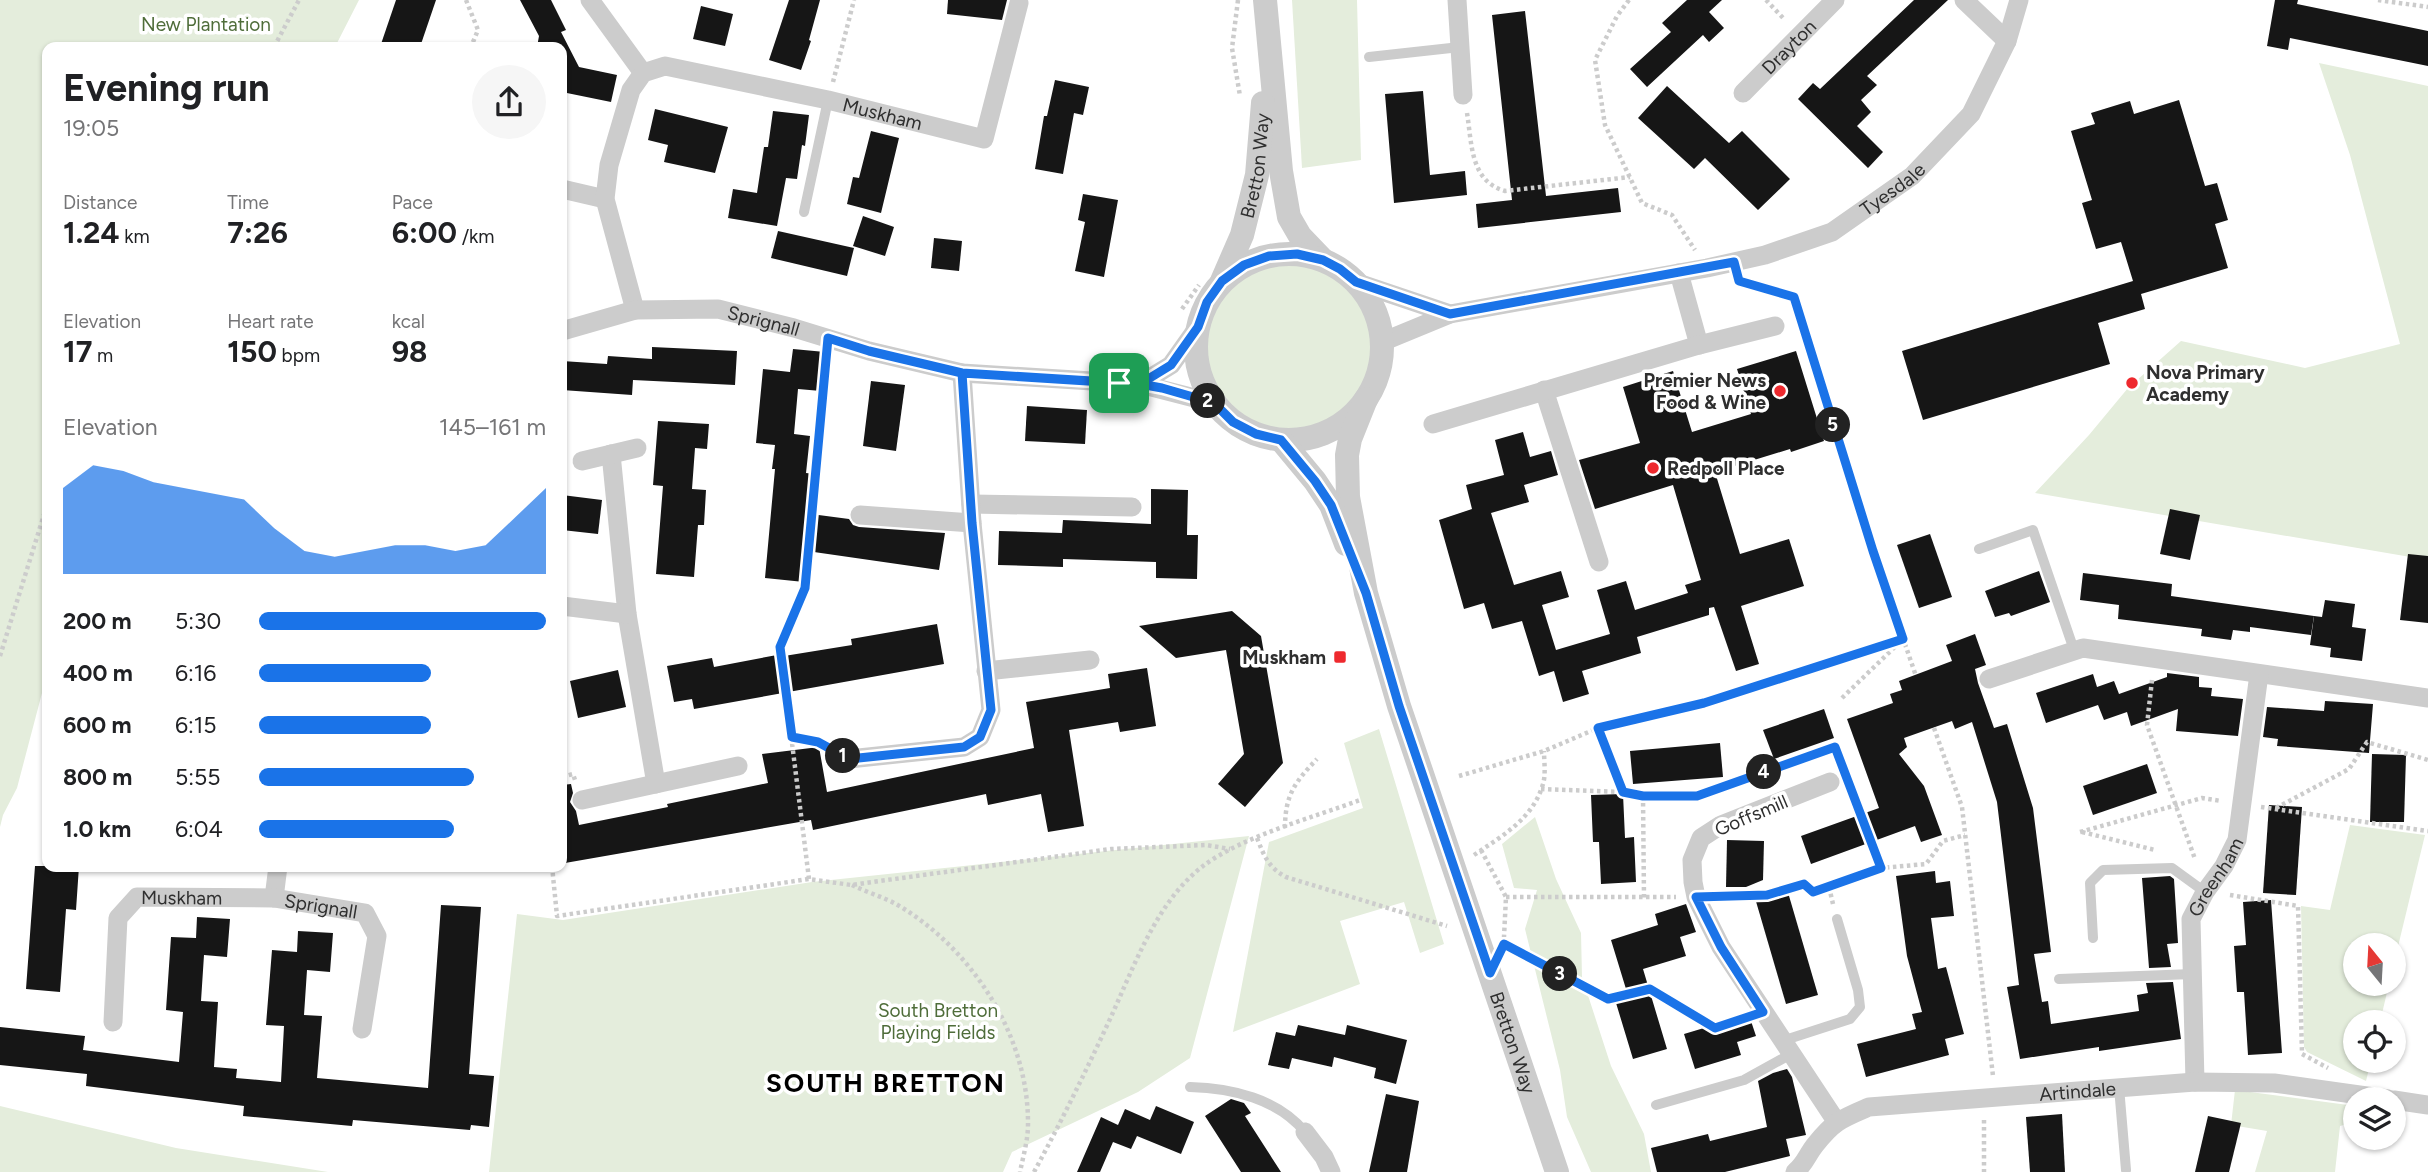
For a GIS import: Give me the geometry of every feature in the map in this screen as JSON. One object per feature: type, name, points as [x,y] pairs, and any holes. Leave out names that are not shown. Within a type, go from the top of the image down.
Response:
[{"type":"street","points":[[590,0],[643,72],[631,90],[627,103],[609,165],[605,199],[635,310]]},
{"type":"street","name":"Bretton Way","points":[[1265,0],[1281,171],[1289,217],[1300,236],[1323,260]]},
{"type":"street","points":[[1457,0],[1464,95]]},
{"type":"street","name":"Drayton","points":[[1743,93],[1835,0]]},
{"type":"street","points":[[1964,0],[2007,41]]},
{"type":"street","name":"Tyesdale","points":[[1382,342],[1450,314],[1765,256],[1832,232],[1912,176],[1971,114],[2007,41],[2019,0]]},
{"type":"street","name":"Muskham","points":[[643,72],[666,66],[828,100],[984,139],[1019,3]]},
{"type":"street","name":"Bretton Way","points":[[1213,280],[1242,234],[1257,174],[1268,45]]},
{"type":"street","points":[[567,190],[605,199]]},
{"type":"street","points":[[1140,384],[1171,365],[1189,319],[1207,302],[1213,280],[1269,256],[1297,254],[1323,260],[1356,282],[1374,310],[1382,342],[1379,372],[1366,399],[1350,417],[1329,431],[1306,439],[1281,440],[1256,434],[1233,422],[1214,403],[1201,380],[1189,319]]},
{"type":"street","points":[[1679,273],[1699,345]]},
{"type":"street","name":"Tyesdale","points":[[1356,282],[1450,314]]},
{"type":"street","name":"Sprignall","points":[[567,330],[635,310],[718,309],[869,351],[962,373],[1140,384],[1214,403]]},
{"type":"street","points":[[1433,424],[1699,345],[1775,326]]},
{"type":"street","points":[[849,759],[964,747],[980,737],[991,710],[971,514],[962,373]]},
{"type":"street","points":[[1544,390],[1599,562]]},
{"type":"street","name":"Bretton Way","points":[[1366,399],[1350,439],[1347,455],[1348,497],[1366,593]]},
{"type":"street","name":"Bretton Way","points":[[1281,440],[1331,505],[1366,593],[1399,706],[1557,1172]]},
{"type":"street","points":[[582,461],[637,448]]},
{"type":"street","points":[[611,454],[627,614],[656,784]]},
{"type":"street","points":[[860,515],[971,514],[1132,507]]},
{"type":"street","points":[[567,607],[627,614]]},
{"type":"street","points":[[1989,679],[2083,648],[2428,698]]},
{"type":"street","points":[[986,671],[1090,660]]},
{"type":"street","name":"Greenham","points":[[2195,1082],[2191,919],[2237,840],[2259,674]]},
{"type":"street","points":[[582,800],[738,766]]},
{"type":"street","name":"Goffsmill","points":[[1836,1121],[1721,947],[1696,897],[1692,860],[1701,838],[1721,825],[1841,779]]},
{"type":"street","name":"Sprignall","points":[[277,872],[274,898],[365,913],[377,936],[362,1029]]},
{"type":"street","name":"Muskham","points":[[113,1022],[118,918],[137,897],[274,898]]},
{"type":"street","name":"Artindale","points":[[1795,1172],[1803,1166],[1813,1148],[1836,1121],[1869,1107],[2195,1082],[2274,1083],[2343,1093]]},
{"type":"street","points":[[2406,1102],[2428,1105]]},
{"type":"street","points":[[1305,1132],[1324,1157],[1331,1172]]},
{"type":"lane","points":[[1369,57],[1460,47]]},
{"type":"lane","points":[[804,212],[828,100]]},
{"type":"lane","points":[[1979,549],[2033,530],[2074,650]]},
{"type":"lane","points":[[2093,938],[2090,883],[2103,870],[2172,868],[2205,892]]},
{"type":"lane","points":[[1656,1105],[1744,1080],[1786,1047],[1850,1019],[1860,1007],[1858,990],[1837,919]]},
{"type":"lane","points":[[2059,979],[2193,974]]},
{"type":"lane","points":[[1190,1087],[1217,1087],[1277,1107],[1293,1117],[1305,1132]]},
{"type":"lane","points":[[2119,1087],[2126,1170]]},
{"type":"path","points":[[277,42],[299,0]]},
{"type":"path","points":[[466,0],[478,30],[473,42]]},
{"type":"path","points":[[828,100],[854,0]]},
{"type":"path","points":[[1238,0],[1232,48],[1241,99]]},
{"type":"path","points":[[1629,0],[1617,16],[1595,60],[1605,125],[1642,203],[1672,215],[1707,268]]},
{"type":"path","points":[[2378,0],[2428,7]]},
{"type":"path","points":[[1464,95],[1474,155],[1480,175],[1491,187],[1505,191],[1630,177]]},
{"type":"path","points":[[1734,262],[1739,281],[1794,297],[1873,551],[1916,676]]},
{"type":"path","points":[[1189,319],[1213,280]]},
{"type":"path","points":[[809,879],[780,647],[805,588],[828,338]]},
{"type":"path","points":[[0,656],[42,521]]},
{"type":"path","points":[[1842,698],[1903,639]]},
{"type":"path","points":[[1459,776],[1544,751],[1598,728],[1704,703],[1903,639]]},
{"type":"path","points":[[2155,658],[2147,725],[2195,859]]},
{"type":"path","points":[[1598,728],[1623,792]]},
{"type":"path","points":[[1934,728],[1962,807],[1994,1084]]},
{"type":"path","points":[[792,737],[818,742],[849,759]]},
{"type":"path","points":[[2275,809],[2350,769],[2367,742],[2428,760]]},
{"type":"path","points":[[1541,789],[1623,792],[1643,796],[1697,796],[1835,747],[1841,779],[1881,868]]},
{"type":"path","points":[[1472,856],[1517,825],[1535,806],[1544,782],[1544,751]]},
{"type":"path","points":[[1285,828],[1285,808],[1292,788],[1317,759]]},
{"type":"path","points":[[1643,796],[1644,898]]},
{"type":"path","points":[[2080,832],[2202,798],[2428,831]]},
{"type":"path","points":[[1034,1172],[1062,1122],[1154,926],[1181,886],[1203,866],[1230,849],[1360,800]]},
{"type":"path","points":[[1506,897],[1767,895],[1804,884],[1813,892],[1881,868],[1926,864],[1942,841],[1965,835]]},
{"type":"path","points":[[1257,838],[1267,862],[1275,871],[1286,877],[1447,926]]},
{"type":"path","points":[[851,885],[1111,849],[1206,845],[1230,849]]},
{"type":"path","points":[[1481,850],[1506,897],[1504,944],[1490,973]]},
{"type":"path","points":[[553,872],[557,916],[809,879],[851,885],[896,904],[929,928],[964,960],[992,999],[1014,1044],[1024,1081],[1029,1126],[1020,1172]]},
{"type":"path","points":[[2205,892],[2298,906],[2302,1054],[2360,1084],[2360,1087]]},
{"type":"path","points":[[1504,944],[1608,999],[1650,989],[1715,1028],[1763,1012]]},
{"type":"path","points":[[1984,1118],[1984,1172]]},
{"type":"green space","name":"New Plantation","points":[[0,0],[359,0],[338,42],[42,42],[42,693],[17,788],[0,827]]},
{"type":"green space","points":[[1292,0],[1357,0],[1361,160],[1302,168]]},
{"type":"green space","points":[[2319,63],[2428,86],[2428,560],[2035,493],[2128,388],[2181,341],[2305,368],[2400,344],[2350,155]]},
{"type":"green space","points":[[1289,254],[1325,261],[1355,281],[1375,311],[1382,347],[1375,383],[1355,413],[1325,433],[1289,440],[1253,433],[1223,413],[1203,383],[1196,347],[1203,311],[1223,281],[1253,261]]},
{"type":"green space","points":[[1379,729],[1444,944],[1420,953],[1404,902],[1340,921],[1360,984],[1233,1032],[1269,842],[1363,808],[1344,743]]},
{"type":"green space","points":[[1535,817],[1556,879],[1581,933],[1582,977],[1611,1066],[1644,1134],[1651,1172],[1591,1172],[1567,1117],[1560,1070],[1525,929],[1537,890],[1514,888],[1502,844]]},
{"type":"green space","points":[[2350,825],[2425,835],[2401,933],[2343,933],[2343,996],[2386,996],[2383,1010],[2343,1010],[2343,1070],[2307,1052],[2304,1047],[2301,906],[2330,910]]},
{"type":"green space","name":"South Bretton Playing Fields","points":[[1249,836],[1190,1058],[1138,1092],[1012,1152],[1003,1172],[489,1172],[517,914],[563,920],[812,882]]},
{"type":"green space","points":[[2350,1073],[2368,1073],[2366,1081]]},
{"type":"green space","points":[[2235,1090],[2343,1104],[2343,1125],[2340,1126],[2335,1172],[2255,1172],[2267,1131],[2231,1125]]},
{"type":"green space","points":[[0,1106],[176,1148],[328,1172],[0,1172]]},
{"type":"building","points":[[396,0],[436,0],[422,42],[382,42]]},
{"type":"building","points":[[520,0],[551,0],[566,30],[561,32],[566,42],[538,42],[539,36]]},
{"type":"building","points":[[789,0],[820,0],[801,70],[769,60]]},
{"type":"building","points":[[948,0],[1007,0],[1002,20],[947,14]]},
{"type":"building","points":[[1687,0],[1722,0],[1709,12],[1724,28],[1709,42],[1703,35],[1647,87],[1630,69],[1671,32],[1662,23]]},
{"type":"building","points":[[1914,0],[1948,0],[1867,76],[1877,85],[1861,100],[1871,112],[1857,126],[1883,152],[1868,168],[1798,99],[1813,83],[1820,89]]},
{"type":"building","points":[[2275,0],[2298,0],[2297,4],[2428,31],[2428,66],[2290,38],[2288,50],[2267,46]]},
{"type":"building","points":[[701,6],[733,14],[725,46],[693,39]]},
{"type":"building","points":[[1525,11],[1546,196],[1618,188],[1621,212],[1478,228],[1476,204],[1512,200],[1492,15]]},
{"type":"building","points":[[567,44],[579,67],[617,75],[611,102],[567,93]]},
{"type":"building","points":[[1055,80],[1089,87],[1083,115],[1074,113],[1063,174],[1035,169],[1044,116],[1047,116]]},
{"type":"building","points":[[1667,86],[1729,143],[1742,131],[1790,179],[1758,210],[1705,158],[1694,169],[1638,118]]},
{"type":"building","points":[[1423,91],[1430,175],[1465,171],[1467,195],[1394,203],[1385,94]]},
{"type":"building","points":[[2179,100],[2205,186],[2217,183],[2228,220],[2215,224],[2228,268],[2141,294],[2145,309],[2098,323],[2110,364],[1923,420],[1902,351],[2133,281],[2121,242],[2096,249],[2082,203],[2092,200],[2071,131],[2095,124],[2091,113],[2130,101],[2134,114]]},
{"type":"building","points":[[655,109],[728,127],[715,173],[664,162],[668,145],[648,140]]},
{"type":"building","points":[[773,111],[809,115],[797,179],[786,178],[777,226],[728,218],[733,189],[757,193]]},
{"type":"building","points":[[871,131],[899,138],[881,213],[847,204],[853,177],[859,178]]},
{"type":"building","points":[[1083,194],[1118,200],[1104,277],[1075,271],[1085,222],[1078,220]]},
{"type":"building","points":[[863,216],[894,227],[885,256],[853,246]]},
{"type":"building","points":[[778,231],[854,248],[847,276],[771,258]]},
{"type":"building","points":[[934,238],[962,241],[959,271],[931,268]]},
{"type":"building","points":[[652,347],[737,351],[735,385],[633,380],[632,395],[567,390],[567,361],[607,364],[608,356],[652,359]]},
{"type":"building","points":[[793,349],[825,352],[821,391],[798,389],[794,434],[810,436],[806,473],[815,474],[811,514],[849,519],[853,525],[859,527],[945,533],[939,570],[807,551],[804,582],[765,578],[775,445],[756,443],[763,369],[790,372]]},
{"type":"building","points":[[1796,351],[1824,441],[1715,472],[1740,554],[1789,539],[1804,586],[1741,606],[1759,664],[1736,671],[1714,607],[1709,608],[1709,615],[1637,637],[1641,653],[1582,671],[1589,694],[1563,702],[1554,671],[1539,676],[1522,621],[1492,629],[1484,603],[1464,609],[1439,520],[1472,509],[1466,485],[1504,475],[1495,440],[1523,432],[1530,457],[1551,451],[1558,475],[1524,485],[1529,502],[1491,513],[1514,585],[1561,571],[1569,597],[1542,605],[1556,650],[1610,634],[1597,590],[1626,581],[1635,610],[1688,593],[1685,585],[1701,580],[1673,485],[1595,509],[1579,460],[1640,443],[1623,387],[1673,371],[1692,432],[1751,414],[1737,369]]},
{"type":"building","points":[[871,381],[905,385],[896,451],[863,446]]},
{"type":"building","points":[[1027,406],[1087,410],[1085,444],[1025,441]]},
{"type":"building","points":[[658,421],[709,424],[707,449],[695,448],[692,489],[706,490],[704,525],[698,525],[694,577],[656,574],[663,486],[653,485]]},
{"type":"building","points":[[1151,489],[1188,490],[1187,535],[1198,535],[1197,579],[1156,578],[1156,562],[1063,559],[1063,567],[998,565],[999,531],[1062,533],[1063,520],[1151,524]]},
{"type":"building","points":[[567,496],[602,500],[598,534],[567,531]]},
{"type":"building","points":[[2170,509],[2200,515],[2190,560],[2160,554]]},
{"type":"building","points":[[1930,534],[1952,597],[1919,608],[1897,545]]},
{"type":"building","points":[[2408,554],[2428,556],[2428,623],[2400,620]]},
{"type":"building","points":[[2039,571],[2050,602],[2011,616],[2009,613],[1995,617],[1985,591]]},
{"type":"building","points":[[2083,573],[2172,584],[2171,596],[2314,616],[2311,635],[2250,627],[2250,632],[2233,630],[2231,640],[2201,636],[2202,629],[2118,619],[2119,605],[2080,600]]},
{"type":"building","points":[[2325,600],[2355,604],[2352,627],[2366,629],[2362,661],[2330,657],[2331,648],[2310,645],[2314,616],[2322,617]]},
{"type":"building","points":[[1232,611],[1261,636],[1283,763],[1245,807],[1218,784],[1244,754],[1226,650],[1176,658],[1139,626]]},
{"type":"building","points":[[937,624],[944,664],[694,709],[692,699],[674,702],[667,666],[712,658],[714,667],[852,645],[851,639]]},
{"type":"building","points":[[1975,634],[1986,665],[1975,669],[1978,683],[1994,728],[2007,724],[2033,808],[2051,952],[2034,954],[2042,1002],[2048,1001],[2051,1024],[2139,1011],[2137,995],[2148,993],[2146,983],[2173,982],[2181,1039],[2099,1051],[2099,1047],[2020,1059],[2007,987],[2019,985],[1997,802],[1972,722],[1955,729],[1952,721],[1904,738],[1907,747],[1899,754],[1924,786],[1942,835],[1921,842],[1915,826],[1811,864],[1801,836],[1879,808],[1847,719],[1893,703],[1890,694],[1902,690],[1899,681],[1952,661],[1946,645]]},
{"type":"building","points":[[1147,668],[1156,726],[1120,732],[1118,722],[1069,730],[1084,826],[1048,832],[1041,794],[988,805],[986,794],[813,830],[811,820],[567,863],[567,784],[571,784],[573,793],[570,802],[576,811],[579,825],[768,783],[762,754],[819,747],[827,792],[1034,748],[1026,702],[1110,688],[1108,674]]},
{"type":"building","points":[[618,670],[626,707],[578,718],[570,681]]},
{"type":"building","points":[[2167,673],[2199,677],[2199,687],[2212,688],[2211,696],[2243,699],[2238,736],[2176,731],[2178,709],[2131,726],[2127,712],[2104,720],[2098,705],[2046,723],[2036,693],[2093,674],[2097,687],[2114,681],[2119,694],[2167,677]]},
{"type":"building","points":[[2325,701],[2373,704],[2369,753],[2277,746],[2278,739],[2263,737],[2267,707],[2324,711]]},
{"type":"building","points":[[1824,709],[1834,738],[1774,759],[1763,730]]},
{"type":"building","points":[[1720,743],[1723,777],[1633,784],[1630,751]]},
{"type":"building","points":[[2372,754],[2406,755],[2404,822],[2370,822]]},
{"type":"building","points":[[2147,764],[2157,793],[2093,815],[2083,786]]},
{"type":"building","points":[[1623,794],[1625,838],[1634,837],[1636,882],[1601,884],[1599,842],[1593,842],[1591,795]]},
{"type":"building","points":[[2269,805],[2302,807],[2296,895],[2263,893]]},
{"type":"building","points":[[1727,840],[1764,841],[1763,880],[1746,887],[1726,887]]},
{"type":"building","points":[[35,866],[42,866],[42,872],[79,872],[76,910],[66,909],[60,992],[26,989]]},
{"type":"building","points":[[1935,871],[1936,883],[1950,881],[1954,916],[1931,918],[1938,969],[1946,967],[1964,1034],[1945,1039],[1949,1055],[1866,1077],[1857,1044],[1916,1029],[1912,1014],[1922,1012],[1907,956],[1896,876]]},
{"type":"building","points":[[2170,876],[2174,879],[2178,943],[2167,944],[2171,967],[2149,968],[2142,878]]},
{"type":"building","points":[[1787,889],[1818,995],[1786,1004],[1755,898]]},
{"type":"building","points":[[2271,900],[2282,1053],[2248,1055],[2244,992],[2237,992],[2234,946],[2246,945],[2243,902]]},
{"type":"building","points":[[1686,904],[1696,932],[1680,937],[1686,956],[1643,969],[1667,1049],[1633,1059],[1613,993],[1626,989],[1611,940],[1658,925],[1655,914]]},
{"type":"building","points":[[441,905],[481,907],[469,1074],[494,1076],[489,1127],[471,1125],[470,1130],[353,1120],[352,1126],[243,1116],[244,1106],[86,1086],[87,1074],[0,1065],[0,1027],[85,1036],[83,1050],[179,1062],[183,1012],[166,1010],[171,937],[196,938],[197,917],[230,919],[227,957],[204,955],[201,1001],[218,1002],[214,1067],[237,1069],[236,1078],[281,1082],[284,1026],[266,1025],[272,950],[297,952],[298,931],[333,933],[330,972],[307,970],[304,1015],[322,1016],[317,1078],[428,1088]]},
{"type":"building","points":[[1749,1015],[1756,1036],[1737,1042],[1741,1055],[1695,1069],[1684,1034]]},
{"type":"building","points":[[1298,1025],[1345,1035],[1347,1025],[1407,1040],[1396,1084],[1374,1078],[1376,1068],[1334,1057],[1332,1067],[1292,1058],[1289,1069],[1268,1065],[1276,1032],[1295,1036]]},
{"type":"building","points":[[1787,1069],[1792,1077],[1806,1135],[1786,1139],[1790,1156],[1725,1172],[1657,1172],[1651,1148],[1708,1134],[1710,1141],[1767,1127],[1758,1081]]},
{"type":"building","points":[[1386,1094],[1419,1101],[1407,1172],[1369,1172]]},
{"type":"building","points":[[1231,1099],[1244,1103],[1251,1113],[1245,1116],[1281,1172],[1241,1172],[1205,1116]]},
{"type":"building","points":[[1156,1106],[1194,1122],[1181,1154],[1137,1136],[1131,1149],[1113,1142],[1100,1172],[1077,1172],[1101,1117],[1118,1125],[1125,1109],[1150,1120]]},
{"type":"building","points":[[2062,1114],[2065,1172],[2030,1172],[2026,1117]]},
{"type":"building","points":[[2208,1116],[2241,1123],[2229,1172],[2195,1172]]},
{"type":"place","name":"Nova Primary Academy","points":[[2132,383]]},
{"type":"place","name":"Premier News Food & Wine","points":[[1780,391]]},
{"type":"place","name":"Redpoll Place","points":[[1653,468]]},
{"type":"place","name":"Muskham","points":[[1340,657]]},
{"type":"district","name":"SOUTH BRETTON","points":[[886,1083]]},
{"type":"route","points":[[1119,383],[962,373],[869,351],[828,338],[805,588],[780,647],[792,737],[818,742],[849,759],[964,747],[980,737],[991,710],[972,523],[962,373],[1140,384],[1214,403],[1233,422],[1256,434],[1281,440],[1331,505],[1366,593],[1399,706],[1490,973],[1504,944],[1608,999],[1650,989],[1715,1028],[1763,1012],[1721,947],[1696,897],[1767,895],[1804,884],[1813,892],[1881,868],[1835,747],[1697,796],[1643,796],[1623,792],[1598,728],[1704,703],[1903,639],[1794,297],[1739,281],[1734,262],[1450,314],[1356,282],[1323,260],[1297,254],[1269,256],[1244,265],[1222,281],[1207,302],[1198,327],[1171,365],[1140,384],[1119,383]]}]
